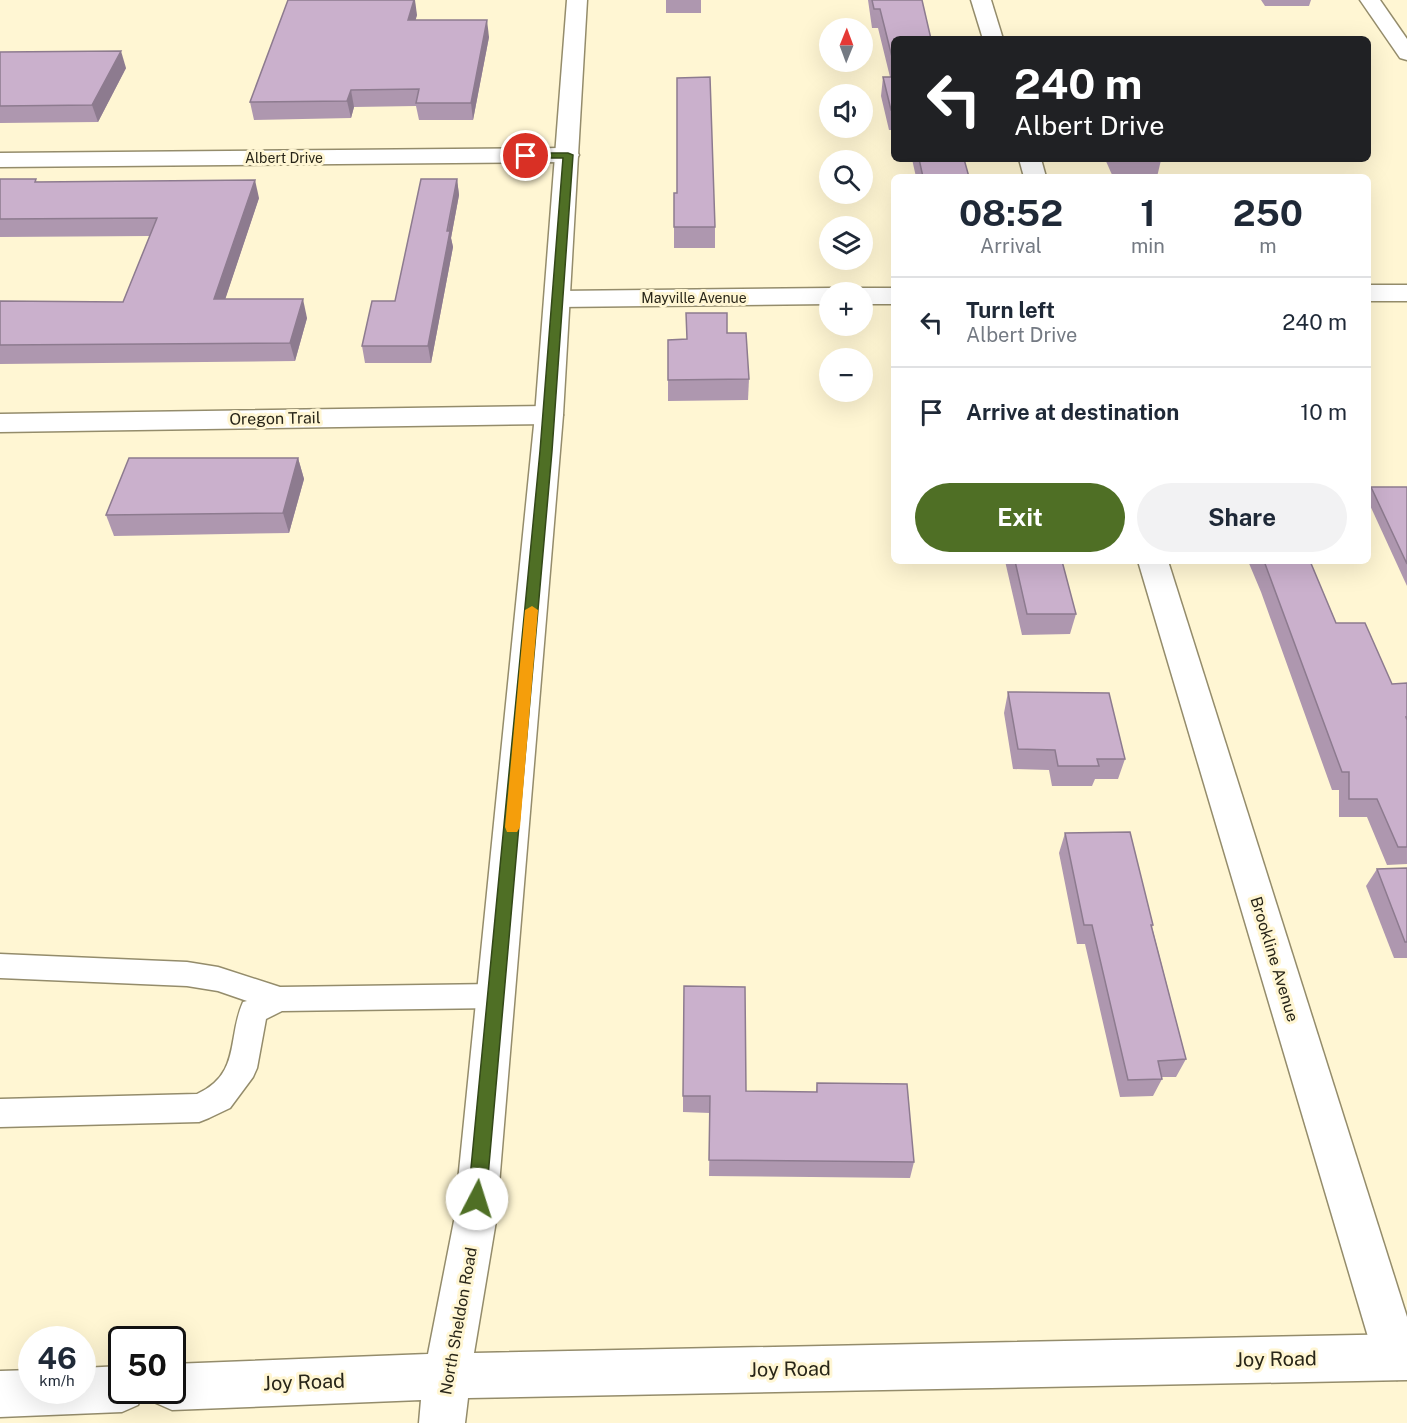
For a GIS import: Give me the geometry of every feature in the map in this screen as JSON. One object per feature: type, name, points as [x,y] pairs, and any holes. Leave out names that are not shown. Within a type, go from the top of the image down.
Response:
[{"type":"street","name":"North Sheldon Road","points":[[442,1423],[447,1376],[475,1221],[549,415],[577,0]]},
{"type":"street","points":[[981,0],[992,36]]},
{"type":"street","points":[[1370,0],[1407,54]]},
{"type":"street","name":"Albert Drive","points":[[0,160],[568,155]]},
{"type":"street","points":[[1371,293],[1407,293]]},
{"type":"street","name":"Mayville Avenue","points":[[558,299],[819,296]]},
{"type":"street","points":[[873,296],[891,296]]},
{"type":"street","name":"Oregon Trail","points":[[0,423],[549,415]]},
{"type":"street","name":"Brookline Avenue","points":[[1155,564],[1402,1357]]},
{"type":"street","name":"Joy Road","points":[[186,1386],[447,1376],[1402,1357]]},
{"type":"street","points":[[0,1394],[108,1390]]},
{"type":"lane","points":[[0,966],[187,974],[218,979],[280,999],[495,996]]},
{"type":"lane","points":[[0,1113],[199,1108],[220,1098],[243,1068],[253,1011],[280,999]]},
{"type":"building","points":[[288,0],[414,0],[408,20],[487,20],[471,103],[416,103],[419,89],[351,90],[347,101],[250,102]]},
{"type":"building","points":[[872,0],[922,0],[930,36],[891,36],[891,53],[880,9],[874,9]]},
{"type":"building","points":[[121,51],[92,105],[0,106],[0,52]]},
{"type":"building","points":[[710,77],[715,227],[674,227],[674,193],[677,193],[677,78]]},
{"type":"building","points":[[883,77],[891,77],[891,110]]},
{"type":"building","points":[[920,162],[965,162],[968,174],[922,174]]},
{"type":"building","points":[[0,179],[36,179],[35,182],[255,180],[214,299],[303,299],[290,343],[0,345],[0,301],[123,302],[157,218],[0,219]]},
{"type":"building","points":[[421,179],[457,179],[447,231],[450,231],[428,346],[362,346],[372,301],[395,301]]},
{"type":"building","points":[[686,313],[727,313],[727,333],[746,333],[749,379],[668,380],[668,340],[687,339]]},
{"type":"building","points":[[129,458],[298,458],[283,513],[106,515]]},
{"type":"building","points":[[1371,487],[1407,487],[1407,564]]},
{"type":"building","points":[[1016,564],[1063,564],[1076,614],[1027,614]]},
{"type":"building","points":[[1265,564],[1311,564],[1336,623],[1365,623],[1392,684],[1407,683],[1407,847],[1398,847],[1377,799],[1349,799],[1349,772],[1342,772]]},
{"type":"building","points":[[1008,692],[1109,693],[1125,759],[1097,759],[1099,766],[1058,766],[1055,750],[1018,749]]},
{"type":"building","points":[[1130,832],[1153,925],[1151,925],[1186,1059],[1158,1061],[1162,1079],[1128,1080],[1092,925],[1084,925],[1065,833]]},
{"type":"building","points":[[1407,868],[1407,942],[1405,942],[1377,869]]},
{"type":"building","points":[[684,986],[745,987],[746,1091],[817,1092],[817,1083],[907,1084],[914,1162],[709,1160],[710,1096],[683,1096]]},
{"type":"slow traffic","points":[[512,827],[532,610]]},
{"type":"route","points":[[477,1199],[546,451],[568,155],[526,156]]}]
